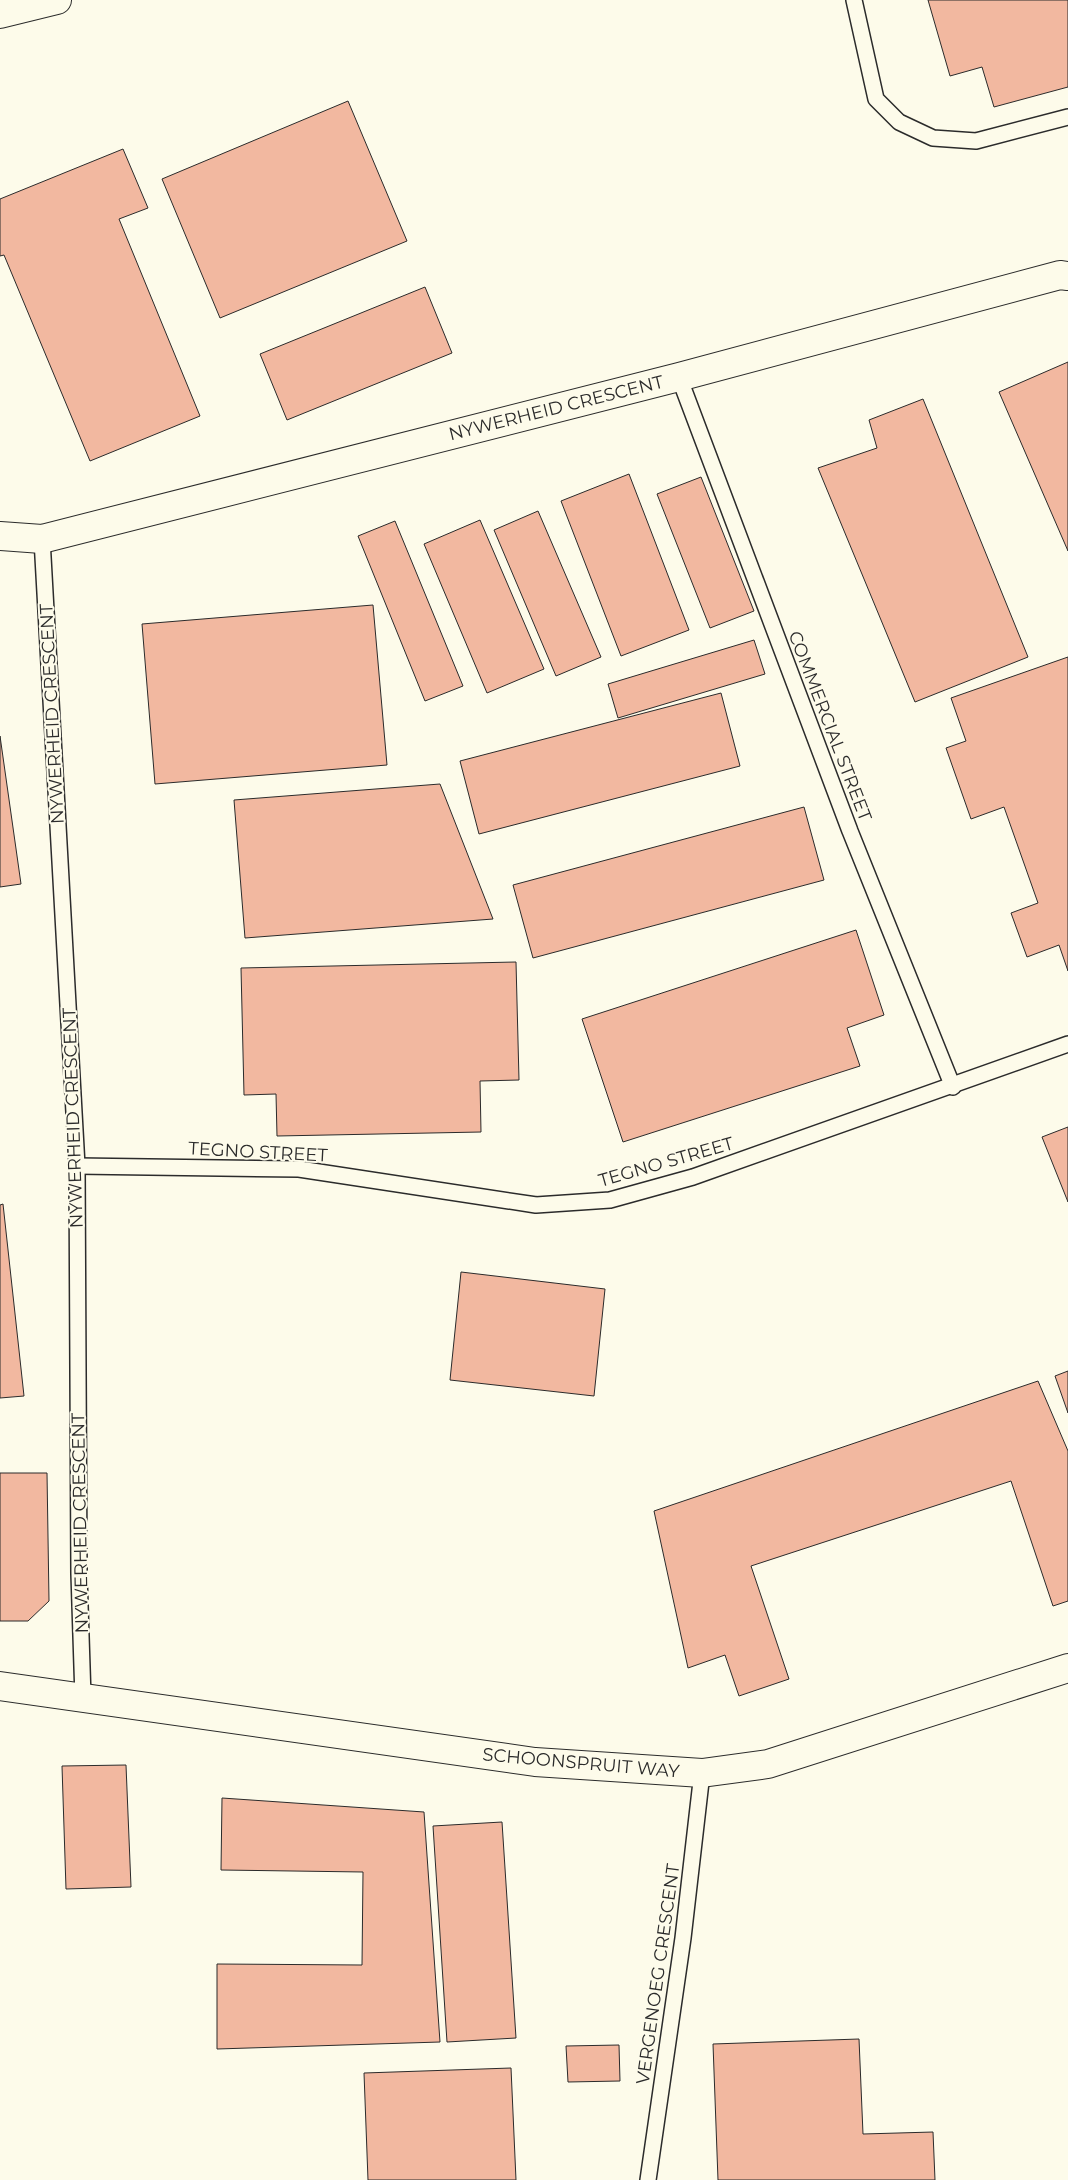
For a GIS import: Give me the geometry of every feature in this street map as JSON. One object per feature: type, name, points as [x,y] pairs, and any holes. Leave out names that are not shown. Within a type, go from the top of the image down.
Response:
[{"type":"main road","points":[[0,14],[57,0]]},
{"type":"main road","name":"NYWERHEID CRESCENT","points":[[0,536],[42,539],[679,377],[1060,275],[1068,276]]},
{"type":"main road","name":"SCHOONSPRUIT WAY","points":[[0,1686],[534,1762],[702,1773],[768,1764],[1068,1668]]},
{"type":"lane","points":[[854,0],[876,99],[899,122],[933,138],[976,140],[1068,117]]},
{"type":"lane","name":"COMMERCIAL STREET","points":[[679,377],[850,831],[953,1087]]},
{"type":"lane","name":"NYWERHEID CRESCENT","points":[[42,539],[77,1166],[79,1574],[83,1698]]},
{"type":"lane","name":"TEGNO STREET","points":[[77,1166],[299,1169],[536,1205],[610,1200],[693,1177],[953,1087],[1068,1044]]},
{"type":"lane","name":"VERGENOEG CRESCENT","points":[[648,2180],[682,1938],[702,1773]]},
{"type":"building","points":[[928,0],[1068,0],[1068,87],[994,107],[982,67],[950,76]]},
{"type":"building","points":[[348,101],[407,241],[220,318],[162,179]]},
{"type":"building","points":[[123,149],[148,208],[119,219],[200,416],[90,461],[4,255],[0,256],[0,199]]},
{"type":"building","points":[[425,287],[452,353],[287,420],[260,354]]},
{"type":"building","points":[[1068,362],[1068,551],[999,392]]},
{"type":"building","points":[[923,399],[1028,657],[915,702],[818,468],[877,448],[869,420]]},
{"type":"building","points":[[629,474],[689,630],[621,656],[561,501]]},
{"type":"building","points":[[701,477],[754,611],[710,628],[657,494]]},
{"type":"building","points":[[538,511],[601,657],[556,676],[494,530]]},
{"type":"building","points":[[480,520],[544,669],[487,693],[424,544]]},
{"type":"building","points":[[395,521],[463,686],[425,701],[358,536]]},
{"type":"building","points":[[373,605],[387,765],[155,784],[142,624]]},
{"type":"building","points":[[754,640],[765,674],[618,718],[608,684]]},
{"type":"building","points":[[1068,657],[1068,971],[1059,945],[1027,957],[1011,913],[1038,903],[1004,807],[971,819],[946,748],[966,741],[951,698]]},
{"type":"building","points":[[721,693],[740,766],[479,834],[460,761]]},
{"type":"building","points":[[0,736],[21,884],[0,887]]},
{"type":"building","points":[[440,784],[493,919],[245,938],[234,800]]},
{"type":"building","points":[[804,807],[824,880],[533,958],[513,885]]},
{"type":"building","points":[[856,930],[884,1015],[847,1028],[860,1066],[623,1142],[582,1019]]},
{"type":"building","points":[[516,962],[519,1080],[480,1081],[481,1132],[277,1136],[276,1094],[244,1095],[241,968]]},
{"type":"building","points":[[1068,1127],[1068,1202],[1042,1137]]},
{"type":"building","points":[[3,1204],[24,1396],[0,1398],[0,1205]]},
{"type":"building","points":[[461,1272],[605,1289],[594,1396],[450,1380]]},
{"type":"building","points":[[1068,1371],[1068,1413],[1055,1376]]},
{"type":"building","points":[[1038,1381],[1068,1451],[1068,1601],[1053,1606],[1011,1481],[751,1566],[789,1679],[739,1696],[725,1655],[688,1668],[654,1511]]},
{"type":"building","points":[[0,1473],[47,1473],[49,1601],[28,1621],[0,1621]]},
{"type":"building","points":[[126,1765],[131,1887],[66,1889],[62,1766]]},
{"type":"building","points":[[222,1798],[424,1812],[440,2042],[217,2049],[217,1964],[362,1965],[363,1872],[221,1870]]},
{"type":"building","points":[[502,1822],[516,2038],[447,2042],[433,1826]]},
{"type":"building","points":[[859,2039],[863,2134],[933,2132],[935,2180],[718,2180],[713,2044]]},
{"type":"building","points":[[619,2045],[620,2081],[568,2082],[566,2046]]},
{"type":"building","points":[[511,2068],[516,2180],[368,2180],[364,2073]]}]
